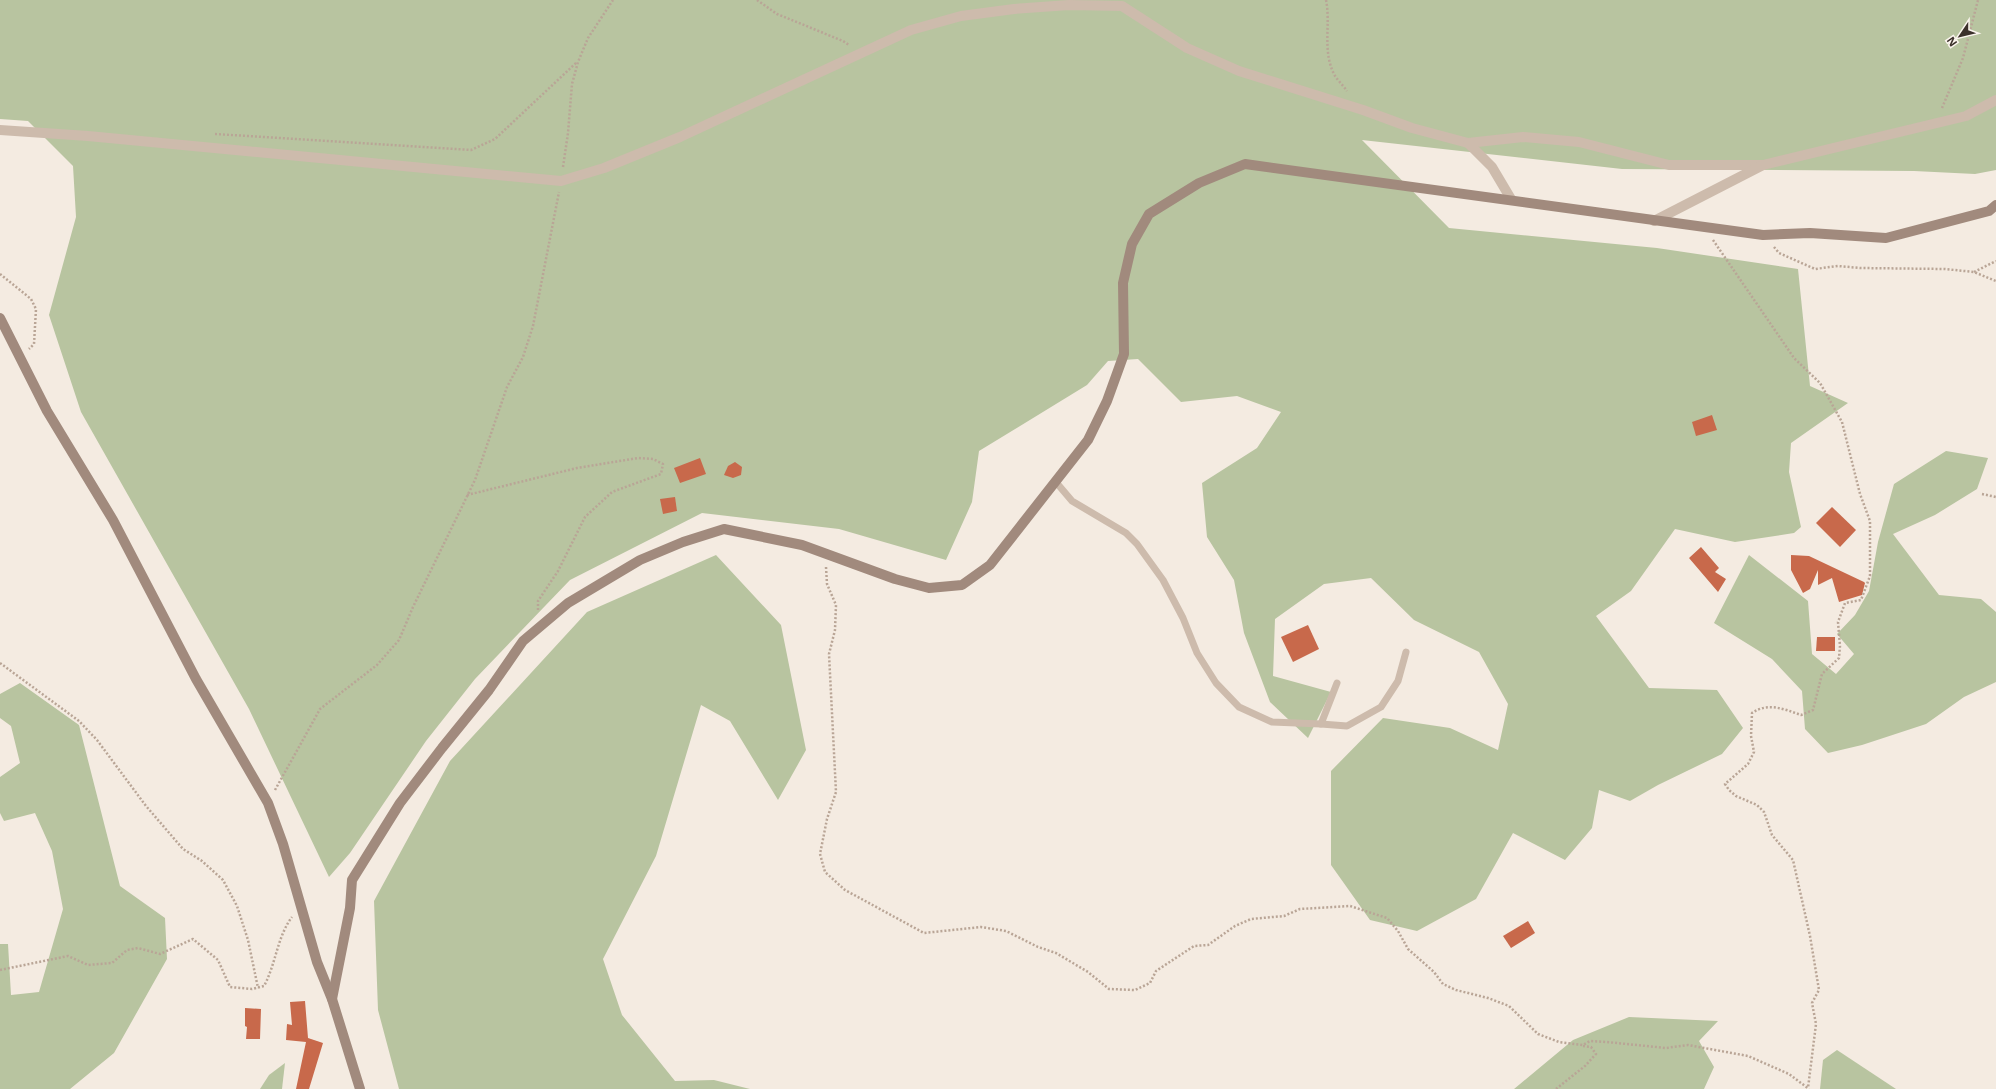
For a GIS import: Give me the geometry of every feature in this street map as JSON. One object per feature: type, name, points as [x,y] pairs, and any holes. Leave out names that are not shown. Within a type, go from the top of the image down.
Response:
[{"type":"street","points":[[0,130],[88,136],[561,182],[604,168],[680,137],[912,30],[961,16],[1014,9],[1070,5],[1122,6],[1188,48],[1239,71],[1363,110],[1412,128],[1468,143],[1523,137],[1579,142],[1668,164],[1764,165]]},
{"type":"street","points":[[1654,221],[1764,165],[1966,116],[1996,100]]},
{"type":"street","points":[[1468,143],[1492,167],[1511,199]]},
{"type":"street","points":[[332,999],[350,908],[352,880],[400,803],[489,690],[523,641],[568,603],[640,560],[683,542],[724,529],[802,545],[895,579],[928,588],[962,585],[990,566],[1088,440],[1107,401],[1124,354],[1123,283],[1132,244],[1149,214],[1199,183],[1245,164],[1511,199],[1654,221],[1763,235],[1810,233],[1886,238],[1989,212],[1996,205]]},
{"type":"street","points":[[0,318],[47,411],[113,520],[196,679],[268,803],[283,844],[316,962],[332,999],[360,1089]]},
{"type":"lane","points":[[1055,482],[1072,501],[1126,533],[1137,544],[1163,580],[1183,618],[1197,653],[1216,683],[1239,707],[1272,722],[1347,726],[1381,707],[1398,681],[1406,652]]},
{"type":"lane","points":[[1321,724],[1327,705],[1337,683]]},
{"type":"path","points":[[268,803],[320,709],[377,665],[400,640],[413,607],[467,495],[484,454],[506,387],[523,357],[533,326],[561,182],[568,133],[572,84],[578,62],[588,38],[613,0]]},
{"type":"path","points":[[757,0],[777,14],[843,41],[861,53]]},
{"type":"path","points":[[1326,0],[1328,12],[1327,49],[1334,74],[1348,92]]},
{"type":"path","points":[[1941,110],[1963,58],[1978,0]]},
{"type":"path","points":[[212,133],[471,150],[496,140],[578,62]]},
{"type":"path","points":[[1583,1046],[1590,1041],[1666,1048],[1688,1045],[1748,1056],[1789,1074],[1808,1088],[1816,1024],[1812,1003],[1819,990],[1810,936],[1793,860],[1772,835],[1764,812],[1757,805],[1736,796],[1725,784],[1748,764],[1754,752],[1751,736],[1752,713],[1760,708],[1779,707],[1801,715],[1813,710],[1822,674],[1839,658],[1840,646],[1838,622],[1845,604],[1861,600],[1870,576],[1870,521],[1860,494],[1842,422],[1820,383],[1794,358],[1713,241],[1710,228]]},
{"type":"path","points":[[1763,235],[1779,253],[1815,269],[1838,266],[1860,268],[1945,269],[1974,272],[1996,281]]},
{"type":"path","points":[[1974,272],[1996,261]]},
{"type":"path","points":[[0,274],[31,299],[36,309],[34,344],[21,359]]},
{"type":"path","points":[[467,495],[577,468],[638,458],[653,459],[663,464],[661,474],[612,492],[585,517],[558,572],[538,601],[538,628]]},
{"type":"path","points":[[1982,494],[1996,497]]},
{"type":"path","points":[[829,554],[826,568],[827,584],[836,605],[835,630],[829,654],[836,792],[820,854],[825,872],[845,890],[924,933],[981,927],[1006,930],[1038,947],[1056,953],[1088,972],[1109,989],[1135,990],[1150,983],[1156,971],[1194,946],[1208,945],[1235,926],[1251,918],[1284,916],[1300,910],[1350,906],[1387,918],[1398,931],[1408,949],[1434,972],[1443,984],[1456,990],[1488,998],[1508,1006],[1538,1034],[1558,1042],[1590,1047],[1596,1054],[1585,1066],[1556,1089]]},
{"type":"path","points":[[0,663],[79,721],[97,740],[146,806],[183,849],[202,861],[223,880],[239,913],[248,940],[258,988]]},
{"type":"path","points":[[0,970],[68,956],[88,965],[112,962],[127,950],[138,948],[160,954],[193,939],[218,960],[230,987],[252,989],[258,988],[264,986],[272,972],[279,943],[287,924],[300,905]]},
{"type":"green space","points":[[0,0],[1996,0],[1996,170],[1975,174],[1914,171],[1622,169],[1362,140],[1449,228],[1657,248],[1798,269],[1810,386],[1848,403],[1791,443],[1789,472],[1801,527],[1794,533],[1735,542],[1675,529],[1631,591],[1596,616],[1649,688],[1717,690],[1743,728],[1722,754],[1658,785],[1630,801],[1599,790],[1592,828],[1565,860],[1513,833],[1476,899],[1417,931],[1370,920],[1331,865],[1331,771],[1383,718],[1450,728],[1498,750],[1508,704],[1479,652],[1414,620],[1371,578],[1324,584],[1275,619],[1273,676],[1331,692],[1308,738],[1270,702],[1244,633],[1234,580],[1207,537],[1202,483],[1257,448],[1281,412],[1237,396],[1181,402],[1138,359],[1108,361],[1087,385],[979,451],[972,502],[946,560],[839,529],[702,513],[570,580],[475,679],[426,741],[350,853],[329,877],[249,709],[81,412],[49,315],[76,217],[73,166],[28,121],[0,119]]},
{"type":"green space","points":[[1946,451],[1988,458],[1977,489],[1935,515],[1893,534],[1939,595],[1981,599],[1996,612],[1996,682],[1964,697],[1926,724],[1862,745],[1828,753],[1805,729],[1802,691],[1772,659],[1714,623],[1749,555],[1808,601],[1812,654],[1836,674],[1854,654],[1837,634],[1855,615],[1869,591],[1878,542],[1894,484]]},
{"type":"green space","points":[[716,555],[781,625],[806,750],[778,800],[730,721],[701,705],[656,856],[603,959],[622,1015],[675,1081],[714,1080],[750,1089],[399,1089],[378,1010],[374,901],[450,761],[587,612]]},
{"type":"green space","points":[[20,683],[79,725],[120,886],[165,918],[167,959],[114,1053],[70,1089],[0,1089],[0,944],[8,944],[11,995],[39,992],[63,909],[52,851],[35,813],[4,821],[0,813],[0,777],[20,763],[11,726],[0,718],[0,694]]},
{"type":"green space","points":[[1629,1017],[1718,1021],[1699,1041],[1714,1067],[1704,1089],[1514,1089],[1573,1040]]},
{"type":"green space","points":[[1837,1050],[1896,1089],[1820,1089],[1823,1060]]},
{"type":"green space","points":[[285,1063],[282,1089],[260,1089],[269,1075]]},
{"type":"building","points":[[1712,415],[1717,430],[1696,436],[1692,422]]},
{"type":"building","points":[[700,458],[706,474],[680,483],[674,468]]},
{"type":"building","points":[[735,462],[742,467],[741,475],[733,478],[724,475],[728,466]]},
{"type":"building","points":[[675,497],[677,511],[663,514],[660,499]]},
{"type":"building","points":[[1832,507],[1856,530],[1840,547],[1816,523]]},
{"type":"building","points":[[1701,547],[1719,568],[1715,572],[1726,579],[1718,592],[1689,558]]},
{"type":"building","points":[[1791,555],[1809,556],[1864,582],[1862,595],[1839,602],[1832,578],[1818,585],[1818,570],[1810,589],[1803,593],[1791,570]]},
{"type":"building","points":[[1308,625],[1319,649],[1293,662],[1281,637]]},
{"type":"building","points":[[1817,637],[1835,637],[1835,651],[1816,651]]},
{"type":"building","points":[[1528,921],[1535,933],[1511,948],[1503,936]]},
{"type":"building","points":[[305,1001],[308,1038],[323,1043],[309,1089],[296,1089],[306,1042],[286,1040],[287,1024],[292,1025],[290,1002]]},
{"type":"building","points":[[245,1008],[261,1009],[260,1039],[246,1039],[247,1027],[245,1026]]}]
